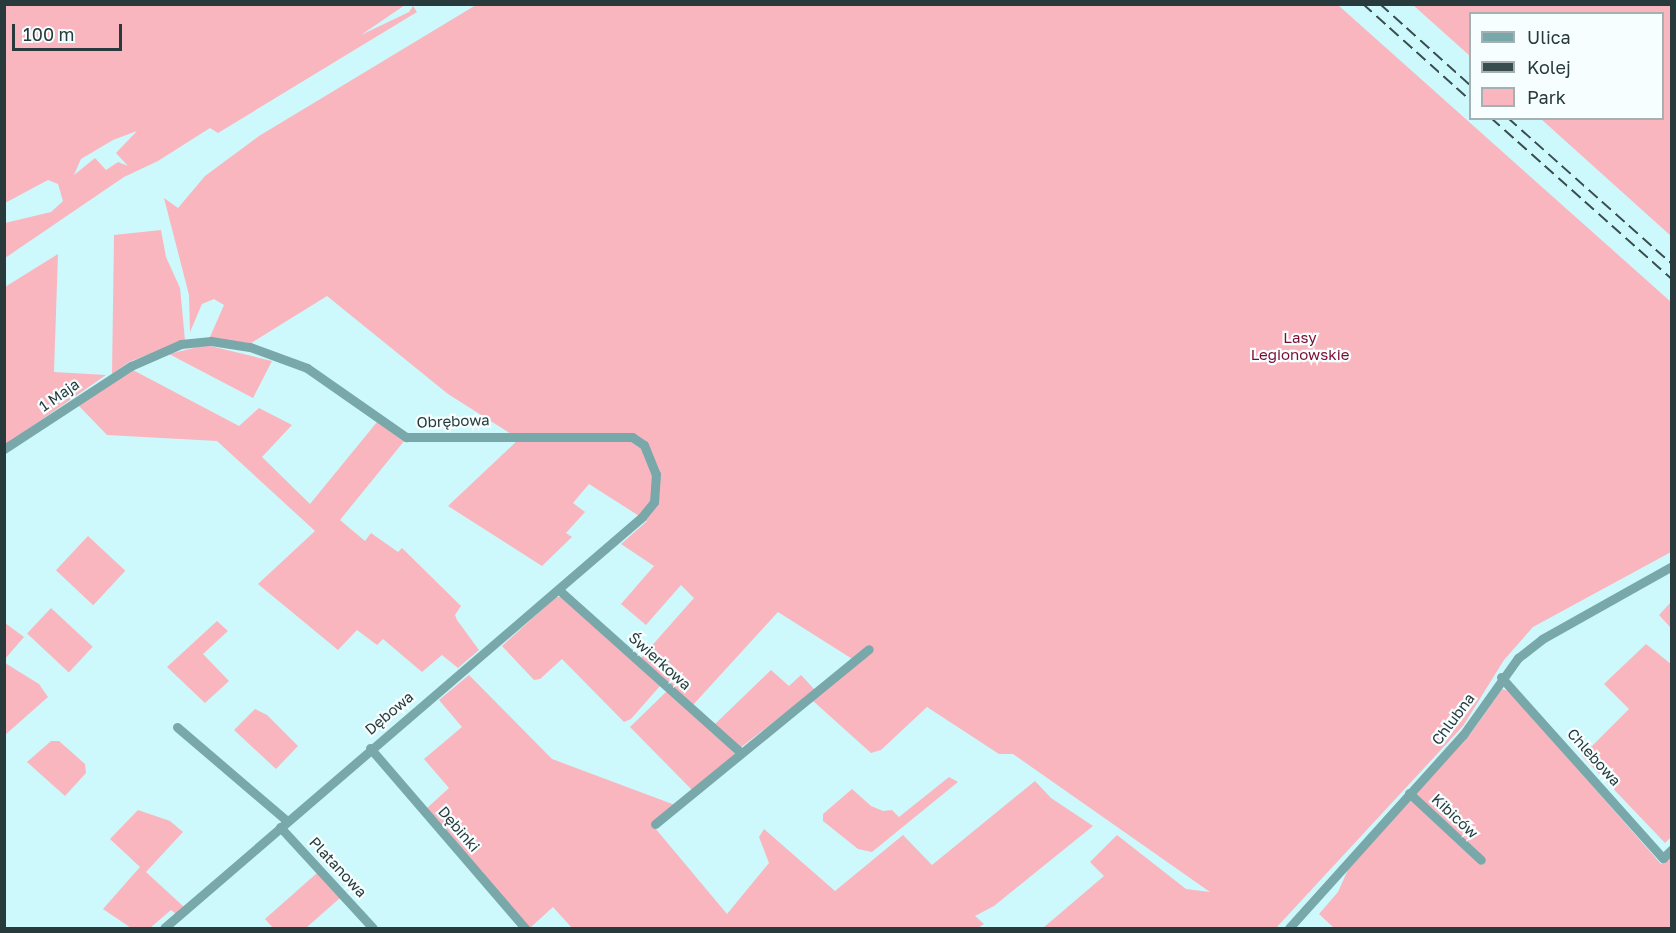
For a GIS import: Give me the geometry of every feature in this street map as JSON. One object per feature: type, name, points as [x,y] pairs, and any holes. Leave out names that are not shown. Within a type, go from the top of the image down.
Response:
[{"type":"street","name":"Obrębowa","points":[[131,366],[181,344],[211,341],[250,347],[306,368],[406,437],[431,440],[486,434],[639,438],[656,474],[656,490],[650,509],[634,523]]},
{"type":"street","name":"1 Maja","points":[[4,449],[131,366]]},
{"type":"street","name":"Dębowa","points":[[164,928],[370,748],[559,590],[634,523]]},
{"type":"street","name":"Chlubna","points":[[1289,928],[1463,735],[1501,677],[1542,639],[1671,566]]},
{"type":"street","name":"Świerkowa","points":[[559,590],[741,753]]},
{"type":"street","points":[[655,824],[870,649]]},
{"type":"street","name":"Chlebowa","points":[[1501,677],[1663,858],[1671,849]]},
{"type":"street","name":"Platanowa","points":[[177,727],[283,824],[373,928]]},
{"type":"street","name":"Dębinki","points":[[370,748],[525,928]]},
{"type":"street","name":"Kibiców","points":[[1409,793],[1481,860]]},
{"type":"green space","points":[[4,5],[405,5],[361,35],[409,12],[413,6],[417,12],[218,133],[210,128],[158,161],[124,177],[5,258],[5,223],[51,212],[63,201],[58,184],[48,180],[5,203]],"holes":[[[137,131],[116,153],[128,166],[118,162],[106,170],[95,158],[74,175],[81,159],[113,140]]]},
{"type":"green space","name":"Lasy Legionowskie","points":[[476,5],[1338,5],[1671,302],[1671,552],[1533,627],[1504,660],[1463,726],[1276,928],[1043,928],[1104,876],[1090,862],[1117,835],[1186,889],[1210,892],[1013,754],[999,754],[927,707],[881,750],[871,753],[812,700],[857,662],[778,612],[693,705],[641,658],[694,598],[681,585],[646,625],[621,604],[654,566],[621,544],[647,521],[589,484],[573,503],[585,512],[566,533],[572,537],[542,566],[448,506],[519,439],[448,394],[327,296],[248,345],[210,337],[224,305],[214,299],[202,304],[190,332],[189,295],[164,198],[178,208],[205,176],[259,136]]},
{"type":"green space","points":[[1413,5],[1671,5],[1671,236],[1542,120],[1664,120],[1664,12],[1469,12],[1469,55]]},
{"type":"green space","points":[[161,230],[166,257],[180,288],[185,340],[129,362],[112,374],[114,235]]},
{"type":"green space","points":[[58,254],[54,372],[106,375],[5,445],[5,287]]},
{"type":"green space","points":[[206,345],[272,361],[253,398],[169,354]]},
{"type":"green space","points":[[131,369],[239,426],[259,408],[292,425],[262,457],[310,504],[377,422],[405,440],[340,520],[365,541],[371,533],[398,552],[402,548],[461,606],[455,615],[457,620],[479,650],[458,668],[442,655],[422,672],[383,639],[377,645],[357,630],[338,650],[258,584],[315,531],[217,441],[107,435],[78,405]]},
{"type":"green space","points":[[88,536],[125,571],[93,605],[56,570]]},
{"type":"green space","points":[[556,597],[562,597],[660,686],[631,719],[624,722],[562,659],[540,679],[534,680],[502,646]]},
{"type":"green space","points":[[1671,602],[1671,628],[1659,615]]},
{"type":"green space","points":[[51,608],[93,647],[69,672],[27,634]]},
{"type":"green space","points":[[217,621],[228,631],[203,654],[229,681],[205,703],[167,667]]},
{"type":"green space","points":[[5,623],[24,637],[5,659]]},
{"type":"green space","points":[[1646,644],[1671,664],[1672,836],[1665,843],[1582,756],[1629,709],[1604,684]]},
{"type":"green space","points":[[5,663],[39,684],[48,697],[5,735]]},
{"type":"green space","points":[[771,670],[789,686],[801,675],[815,690],[740,748],[714,725]]},
{"type":"green space","points":[[469,675],[552,759],[675,805],[655,828],[727,914],[769,863],[759,837],[764,829],[835,891],[903,835],[932,865],[1035,781],[1051,798],[1093,826],[994,906],[975,916],[984,924],[978,928],[572,928],[553,907],[530,928],[426,809],[449,788],[424,759],[462,727],[439,700]]},
{"type":"green space","points":[[1502,689],[1509,691],[1661,864],[1671,853],[1671,928],[1334,928],[1319,914],[1338,892],[1350,865],[1471,733]]},
{"type":"green space","points":[[667,691],[735,751],[736,755],[692,790],[630,727]]},
{"type":"green space","points":[[255,709],[267,715],[298,746],[276,769],[234,730]]},
{"type":"green space","points":[[51,741],[59,741],[85,764],[86,773],[65,796],[27,762]]},
{"type":"green space","points":[[949,777],[958,782],[872,852],[858,849],[823,821],[823,814],[852,789],[871,806],[883,811],[892,810],[899,817]]},
{"type":"green space","points":[[138,810],[170,821],[183,832],[146,872],[184,907],[176,914],[171,910],[150,928],[131,928],[103,909],[140,867],[110,839]]},
{"type":"green space","points":[[317,873],[340,898],[306,928],[273,928],[265,919]]},
{"type":"railway","points":[[1363,4],[1469,99]]},
{"type":"railway","points":[[1380,4],[1469,84]]},
{"type":"railway","points":[[1493,120],[1672,279]]},
{"type":"railway","points":[[1510,120],[1672,264]]}]
